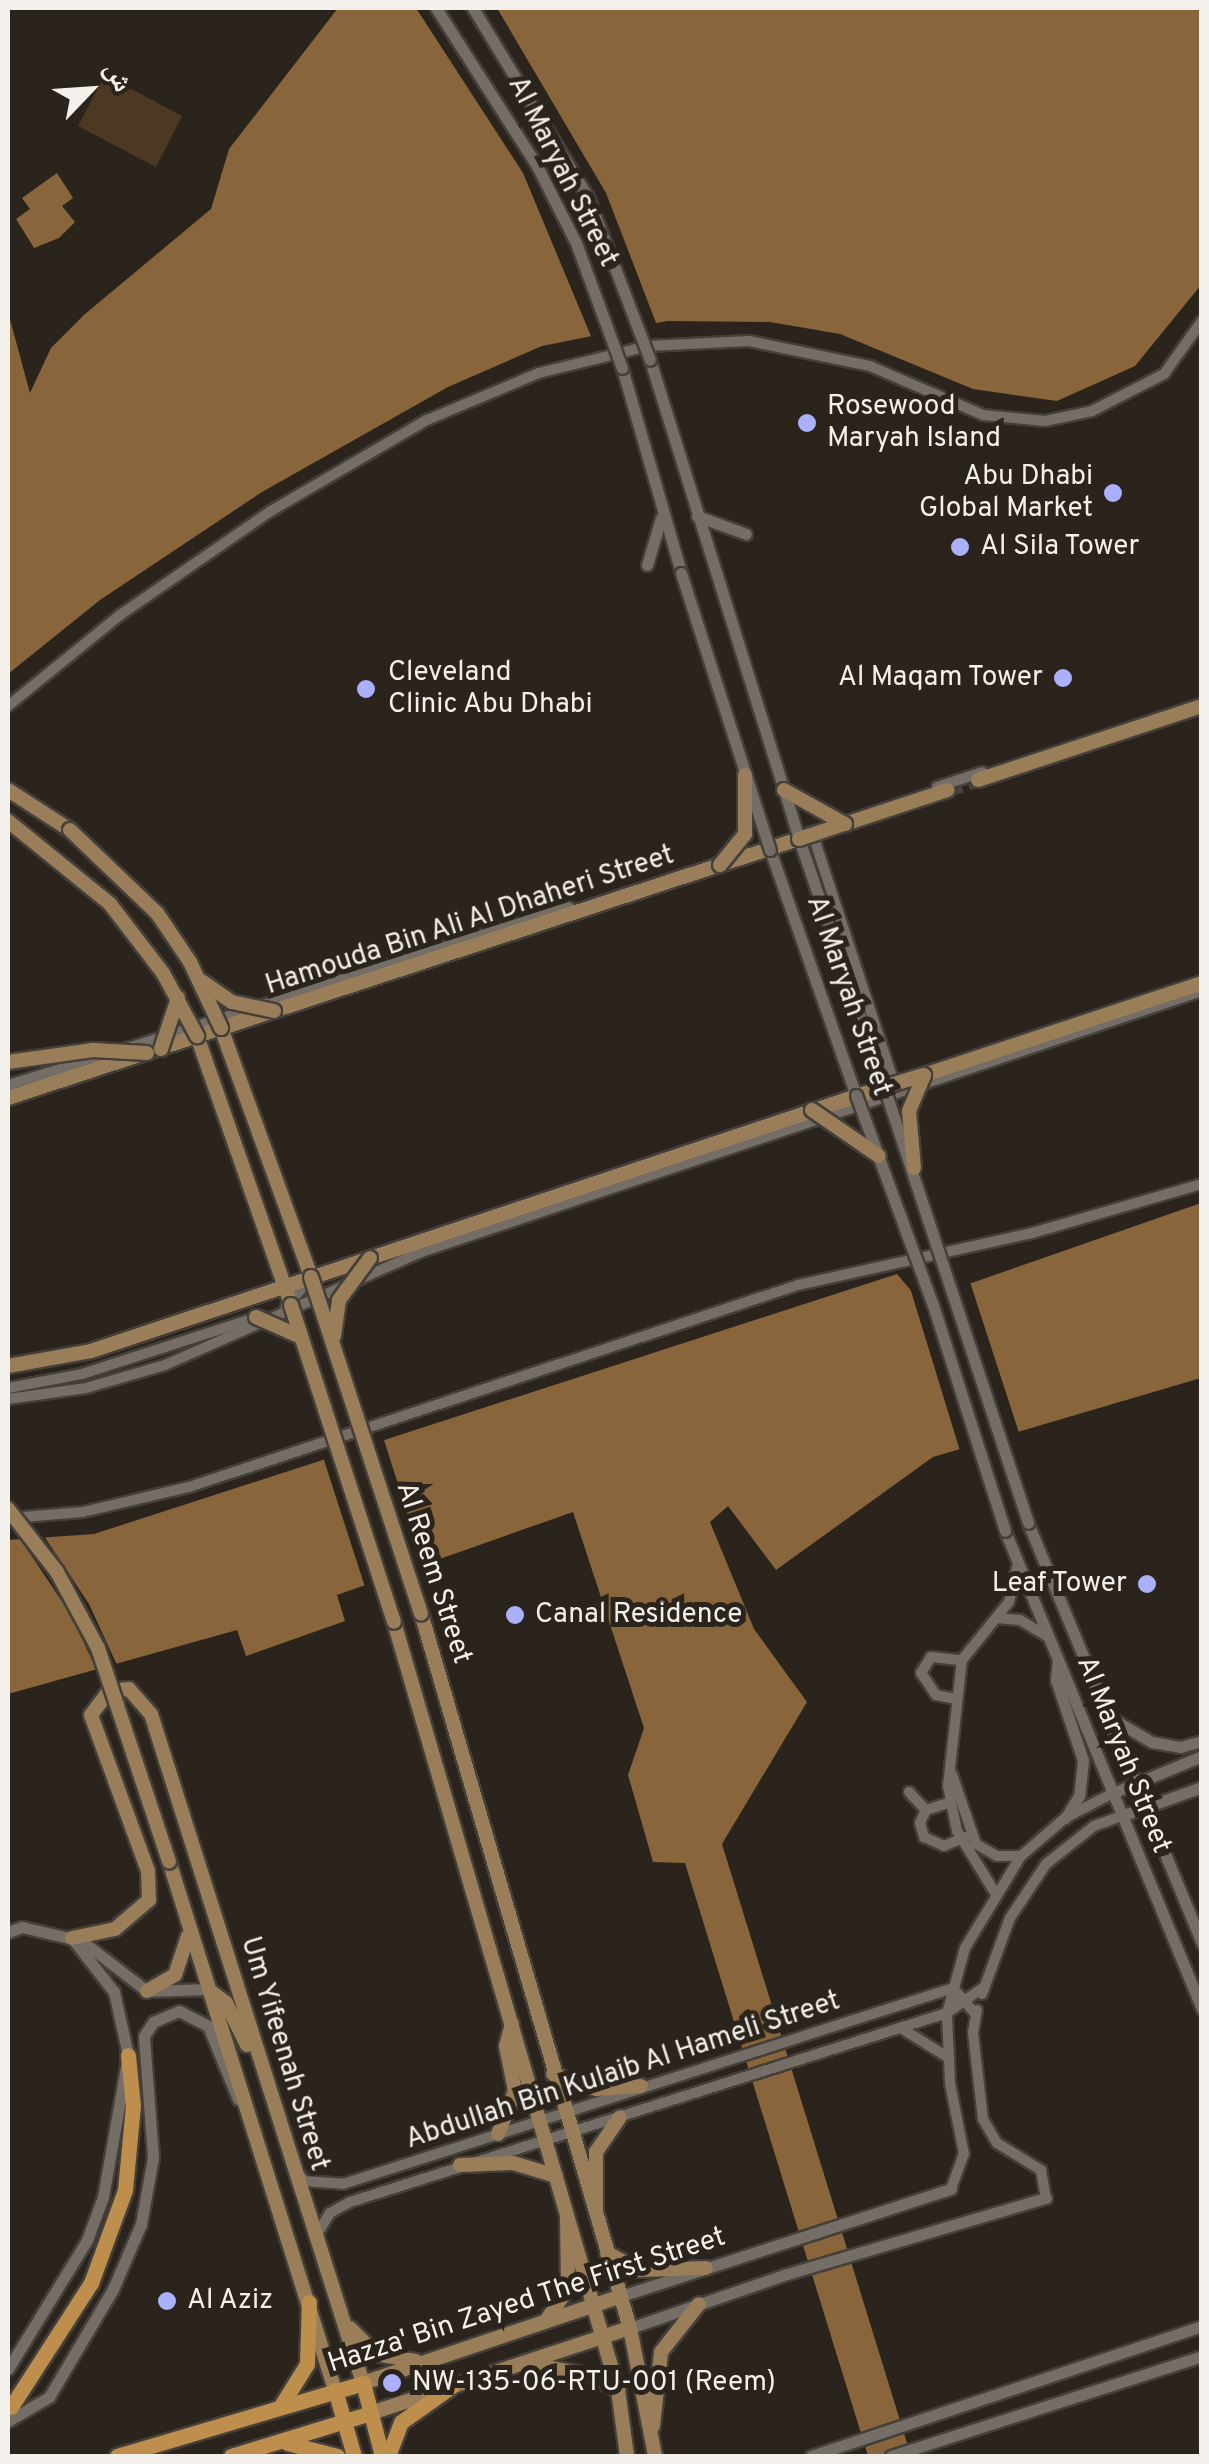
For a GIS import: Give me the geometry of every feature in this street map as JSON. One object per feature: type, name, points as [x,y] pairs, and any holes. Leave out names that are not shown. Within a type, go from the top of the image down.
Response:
[{"type":"main road","points":[[978,780],[1202,703]]},
{"type":"main road","points":[[720,865],[745,834],[745,775]]},
{"type":"main road","name":"Al Reem Street","points":[[8,790],[117,870],[168,929],[200,979],[222,1028],[311,1277],[421,1612],[630,2328],[654,2456]]},
{"type":"main road","points":[[784,790],[844,824]]},
{"type":"main road","name":"Hamouda Bin Ali Al Dhaheri Street","points":[[8,1098],[154,1051],[192,1034],[222,1028],[948,790]]},
{"type":"main road","name":"Al Reem Street","points":[[8,821],[110,904],[178,997],[192,1034],[285,1286],[394,1622],[618,2390],[626,2455]]},
{"type":"main road","points":[[200,979],[232,1002],[274,1011]]},
{"type":"main road","points":[[8,1366],[90,1352],[856,1095],[890,1090],[924,1075],[1202,983]]},
{"type":"main road","points":[[8,1062],[93,1050],[154,1051],[178,997]]},
{"type":"main road","points":[[914,1168],[909,1111],[924,1075]]},
{"type":"main road","points":[[812,1110],[879,1156]]},
{"type":"main road","points":[[334,1351],[338,1300],[370,1258]]},
{"type":"main road","points":[[256,1318],[301,1337]]},
{"type":"main road","name":"Um Yifeenah Street","points":[[8,1509],[56,1572],[98,1648],[169,1861],[354,2456]]},
{"type":"main road","name":"Um Yifeenah Street","points":[[72,1938],[114,1928],[149,1900],[148,1871],[91,1715],[109,1691],[129,1690],[150,1714],[385,2456]]},
{"type":"main road","points":[[147,1991],[182,1966],[189,1926]]},
{"type":"main road","points":[[208,1989],[226,2003],[262,2067]]},
{"type":"main road","points":[[498,2134],[515,2091],[506,2046],[512,2024]]},
{"type":"main road","points":[[9,2414],[90,2283],[125,2190],[133,2106],[128,2056]]},
{"type":"main road","points":[[553,2074],[596,2089],[640,2086]]},
{"type":"main road","points":[[596,2213],[596,2152],[620,2117]]},
{"type":"main road","points":[[460,2165],[513,2163],[556,2176]]},
{"type":"main road","points":[[544,2321],[568,2288],[567,2216]]},
{"type":"main road","points":[[607,2253],[639,2270],[706,2268]]},
{"type":"main road","name":"Hazza' Bin Zayed The First Street","points":[[117,2456],[363,2383],[620,2296]]},
{"type":"main road","points":[[276,2408],[296,2389],[307,2364],[308,2302]]},
{"type":"main road","points":[[651,2432],[661,2352],[699,2304]]},
{"type":"main road","points":[[340,2315],[369,2351],[420,2361]]},
{"type":"main road","name":"Hazza' Bin Zayed The First Street","points":[[232,2456],[630,2328]]},
{"type":"main road","points":[[524,2363],[589,2375],[618,2390]]},
{"type":"main road","points":[[385,2456],[402,2422],[452,2386]]},
{"type":"main road","points":[[278,2442],[337,2456]]},
{"type":"street","name":"Al Maryah Street","points":[[436,8],[521,137],[576,243],[618,354],[745,775],[879,1156],[1016,1567],[1202,2009]]},
{"type":"street","name":"Al Maryah Street","points":[[473,8],[558,138],[614,251],[799,839],[890,1090],[1028,1523],[1202,1944]]},
{"type":"street","points":[[8,706],[120,615],[271,511],[428,420],[539,373],[668,344],[780,344],[870,366],[983,416],[1044,421],[1092,411],[1164,374],[1202,321]]},
{"type":"street","points":[[647,565],[662,509]]},
{"type":"street","points":[[697,516],[746,534]]},
{"type":"street","points":[[192,1034],[1202,703]]},
{"type":"street","points":[[812,828],[890,1090]]},
{"type":"street","points":[[8,1399],[59,1394],[191,1356],[421,1252],[890,1090],[1202,991]]},
{"type":"street","name":"Hamouda Bin Ali Al Dhaheri Street","points":[[8,1085],[192,1034]]},
{"type":"street","points":[[8,1518],[83,1512],[189,1487],[798,1285],[1032,1232],[1202,1184]]},
{"type":"street","points":[[8,1388],[54,1381],[256,1318],[291,1305],[311,1277]]},
{"type":"street","points":[[994,1891],[948,1803],[962,1660],[1009,1602],[1016,1567]]},
{"type":"street","points":[[995,1618],[1020,1620],[1045,1635]]},
{"type":"street","points":[[956,1699],[936,1695],[920,1673],[932,1657],[962,1660]]},
{"type":"street","points":[[1058,1660],[1056,1680],[1083,1760],[1079,1796],[1065,1818]]},
{"type":"street","points":[[1107,1716],[1152,1742],[1180,1747],[1202,1741]]},
{"type":"street","points":[[951,2189],[964,2154],[948,2058],[947,2013],[952,1988],[994,1891],[1021,1856],[1065,1818],[1134,1783],[1202,1756]]},
{"type":"street","points":[[951,1774],[966,1834],[989,1854],[1021,1856]]},
{"type":"street","points":[[1046,2198],[1037,2165],[997,2143],[983,2119],[976,2014],[1010,1918],[1046,1864],[1094,1826],[1202,1787]]},
{"type":"street","points":[[909,1792],[926,1810]]},
{"type":"street","points":[[948,1803],[926,1810],[920,1823],[929,1842],[966,1834]]},
{"type":"street","points":[[8,1932],[22,1928],[72,1938],[99,1950],[147,1991],[208,1989]]},
{"type":"street","points":[[8,2369],[87,2240],[103,2197],[128,2056],[114,1992],[72,1938]]},
{"type":"street","name":"Abdullah Bin Kulaib Al Hameli Street","points":[[316,2237],[330,2213],[358,2199],[947,2013],[984,1987]]},
{"type":"street","points":[[952,1988],[976,2014]]},
{"type":"street","name":"Abdullah Bin Kulaib Al Hameli Street","points":[[292,2165],[304,2180],[330,2186],[355,2180],[952,1988]]},
{"type":"street","points":[[9,2414],[49,2397],[103,2306],[141,2224],[153,2157],[144,2036],[154,2022],[179,2012],[208,2026],[258,2148]]},
{"type":"street","points":[[901,2028],[948,2058]]},
{"type":"street","points":[[355,2180],[358,2199]]},
{"type":"street","name":"Hazza' Bin Zayed The First Street","points":[[620,2296],[951,2189]]},
{"type":"street","name":"Hazza' Bin Zayed The First Street","points":[[630,2328],[787,2274],[1046,2198]]},
{"type":"street","points":[[816,2455],[1202,2326]]},
{"type":"street","points":[[891,2456],[1202,2356]]},
{"type":"shaded area","points":[[338,8],[1201,8],[1201,285],[1135,366],[1057,401],[973,389],[840,334],[770,322],[667,321],[542,346],[448,387],[262,492],[100,600],[8,674],[8,312],[30,393],[51,348],[85,314],[211,209],[229,149]]},
{"type":"shaded area","points":[[105,75],[182,116],[156,167],[78,126]]},
{"type":"shaded area","points":[[57,173],[73,198],[62,206],[75,222],[59,238],[34,248],[16,219],[30,209],[22,198]]},
{"type":"shaded area","points":[[1201,1203],[1201,1378],[933,1457],[776,1570],[728,1506],[710,1522],[754,1629],[807,1702],[722,1844],[911,2456],[868,2456],[685,1863],[653,1862],[628,1775],[644,1728],[573,1512],[337,1595],[345,1621],[246,1656],[237,1630],[8,1694],[8,1540],[94,1534],[897,1274],[920,1301]]},
{"type":"pier","points":[[416,8],[497,8],[606,193],[658,328],[593,341],[523,173]]},
{"type":"pier","points":[[907,1278],[921,1296],[969,1279],[1020,1436],[961,1454]]},
{"type":"pier","points":[[383,1437],[425,1569],[366,1590],[323,1457]]},
{"type":"pier","points":[[42,1533],[89,1604],[117,1665],[97,1671],[71,1615],[17,1534]]},
{"type":"tunnel","points":[[948,790],[978,780]]},
{"type":"place","name":"Rosewood Maryah Island","points":[[807,423]]},
{"type":"place","name":"Abu Dhabi Global Market","points":[[1113,493]]},
{"type":"place","name":"Al Sila Tower","points":[[960,547]]},
{"type":"place","name":"Al Maqam Tower","points":[[1063,678]]},
{"type":"place","name":"Cleveland Clinic Abu Dhabi","points":[[366,689]]},
{"type":"place","name":"Leaf Tower","points":[[1147,1584]]},
{"type":"place","name":"Canal Residence","points":[[515,1615]]},
{"type":"place","name":"Al Aziz","points":[[167,2301]]},
{"type":"place","name":"NW-135-06-RTU-001 (Reem)","points":[[392,2383]]}]
